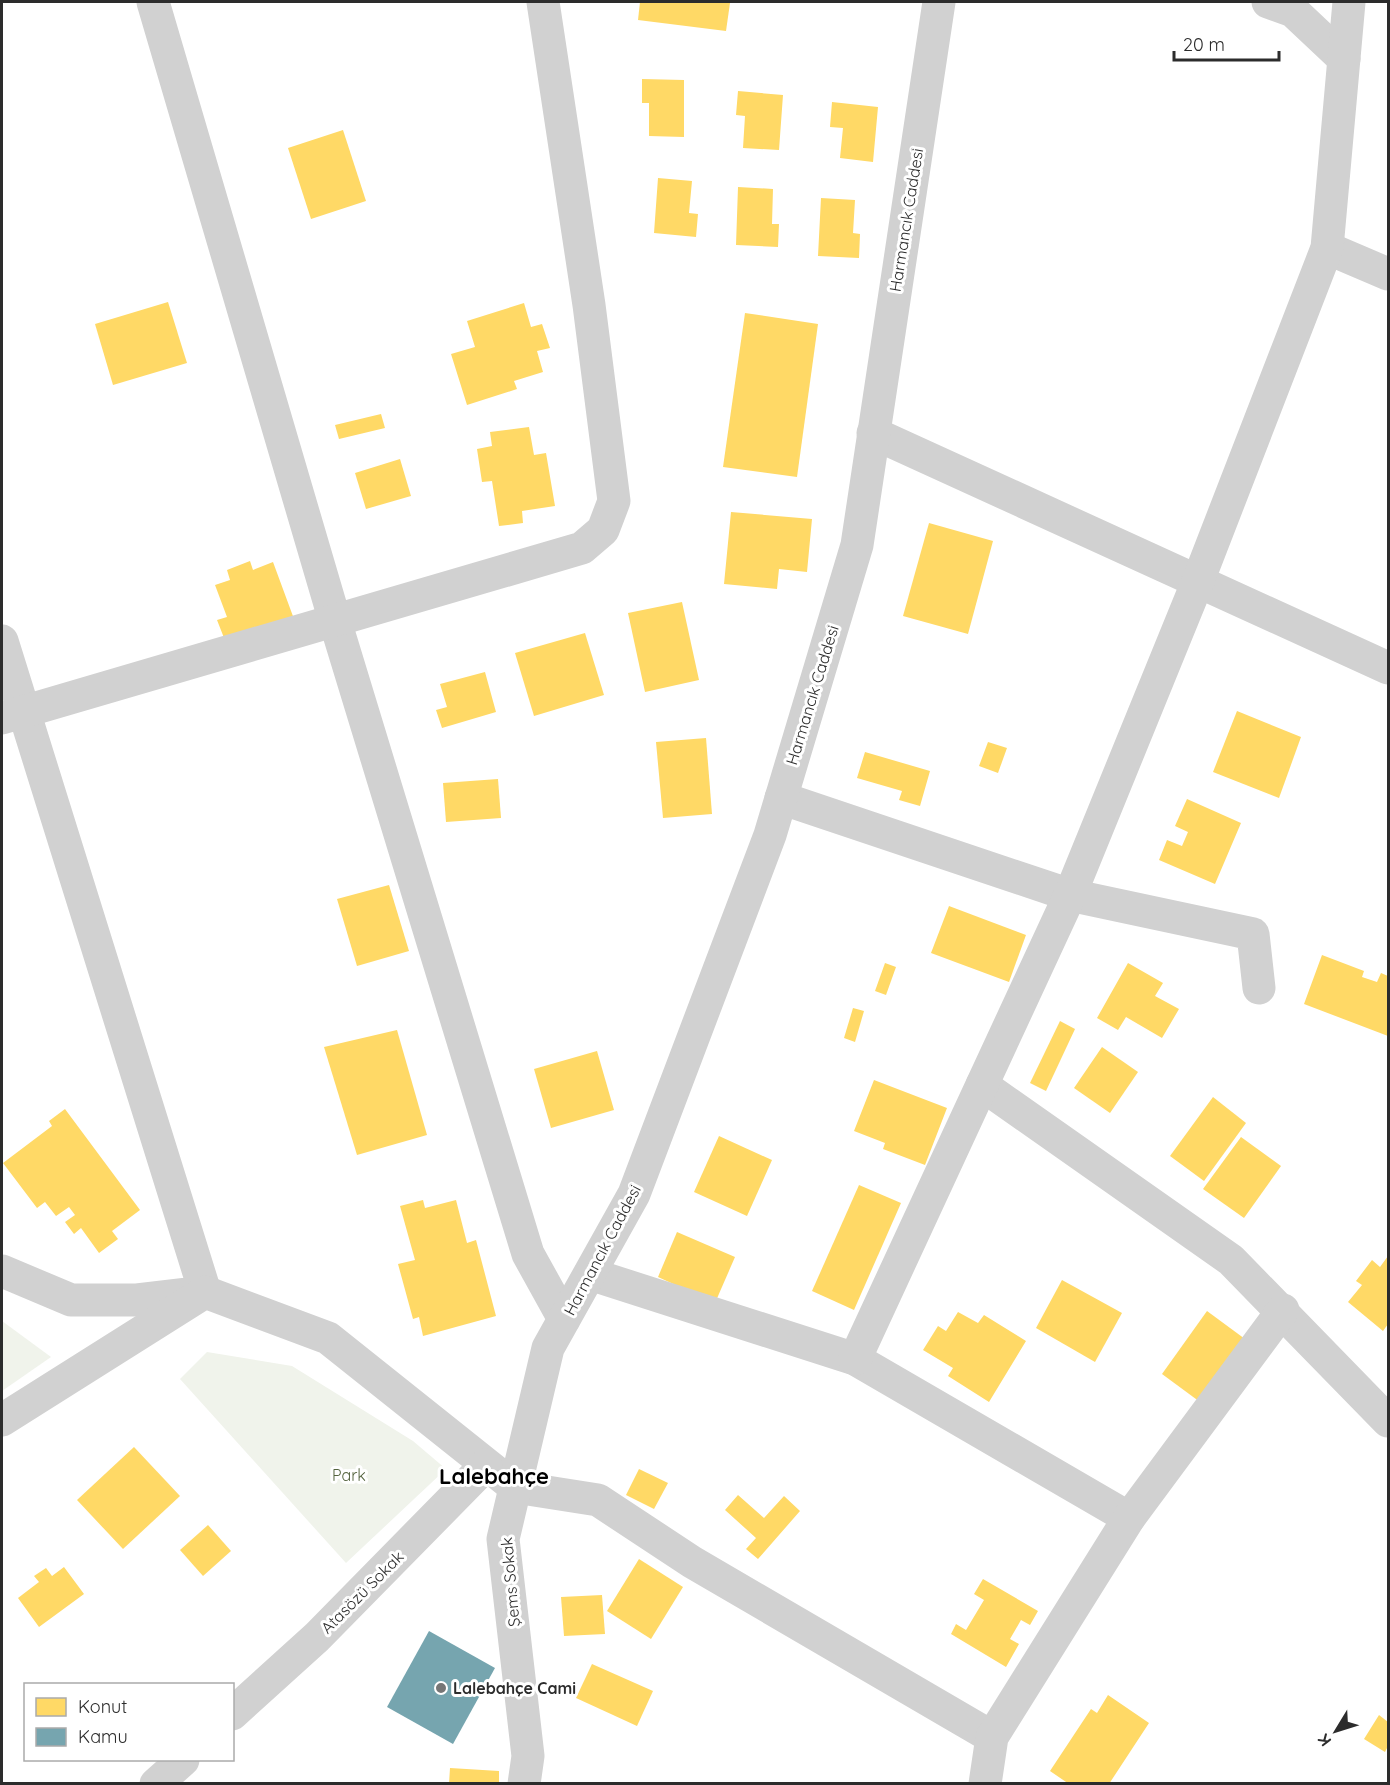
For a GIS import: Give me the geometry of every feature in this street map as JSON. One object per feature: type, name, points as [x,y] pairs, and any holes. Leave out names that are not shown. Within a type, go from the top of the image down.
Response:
[{"type":"street","points":[[153,2],[335,621],[528,1254],[564,1319]]},
{"type":"street","points":[[13,715],[582,548],[603,530],[614,501],[589,305],[543,2]]},
{"type":"street","name":"Harmancık Caddesi","points":[[548,1348],[634,1194],[781,798],[857,545],[939,2]]},
{"type":"street","points":[[1268,2],[1293,10],[1344,59]]},
{"type":"street","points":[[855,1359],[1070,895],[1198,581],[1327,248],[1349,2]]},
{"type":"street","points":[[1327,248],[1389,274]]},
{"type":"street","points":[[873,433],[1389,668]]},
{"type":"street","points":[[2,641],[13,715],[205,1292]]},
{"type":"street","points":[[781,798],[1070,895],[1253,934],[1259,988]]},
{"type":"street","points":[[982,1085],[1231,1260],[1389,1421]]},
{"type":"street","points":[[2,1270],[70,1300],[136,1300],[205,1292],[328,1338],[516,1487],[598,1500],[692,1562],[992,1737]]},
{"type":"street","points":[[590,1274],[855,1359],[1129,1518]]},
{"type":"street","points":[[2,1420],[205,1292]]},
{"type":"street","points":[[985,1784],[992,1737],[1129,1518],[1282,1310]]},
{"type":"street","name":"Şems Sokak","points":[[531,1774],[503,1539],[548,1348]]},
{"type":"street","name":"Atasözü Sokak","points":[[234,1712],[317,1637],[486,1465]]},
{"type":"street","points":[[156,1784],[182,1761]]},
{"type":"green space","points":[[2,1321],[51,1357],[2,1391]]},
{"type":"green space","name":"Park","points":[[207,1352],[292,1366],[413,1441],[446,1469],[346,1563],[180,1379]]},
{"type":"building: Konut","points":[[640,2],[730,3],[726,31],[638,20]]},
{"type":"building: Konut","points":[[642,79],[684,80],[684,137],[649,136],[649,103],[642,103]]},
{"type":"building: Konut","points":[[738,91],[783,95],[779,150],[743,148],[745,116],[736,115]]},
{"type":"building: Konut","points":[[832,102],[878,107],[873,162],[840,158],[843,128],[830,127]]},
{"type":"building: Konut","points":[[343,130],[366,201],[311,219],[288,148]]},
{"type":"building: Konut","points":[[658,178],[692,181],[689,213],[698,214],[696,237],[654,233]]},
{"type":"building: Konut","points":[[738,187],[773,189],[772,224],[779,224],[778,247],[736,245]]},
{"type":"building: Konut","points":[[821,198],[855,200],[853,233],[860,234],[859,258],[818,256]]},
{"type":"building: Konut","points":[[168,302],[187,363],[113,385],[95,324]]},
{"type":"building: Konut","points":[[524,303],[531,327],[542,324],[550,348],[537,351],[543,372],[514,381],[517,389],[467,405],[451,354],[475,347],[467,321]]},
{"type":"building: Konut","points":[[745,313],[818,324],[797,477],[723,467]]},
{"type":"building: Konut","points":[[381,414],[385,428],[339,439],[335,425]]},
{"type":"building: Konut","points":[[529,427],[534,455],[546,453],[555,506],[522,511],[523,523],[499,526],[492,481],[482,482],[477,449],[492,446],[490,432]]},
{"type":"building: Konut","points":[[400,459],[411,496],[366,509],[355,473]]},
{"type":"building: Konut","points":[[731,512],[812,519],[807,572],[779,569],[777,589],[724,584]]},
{"type":"building: Konut","points":[[929,523],[993,541],[968,634],[903,616]]},
{"type":"building: Konut","points":[[250,561],[253,570],[273,562],[294,619],[226,643],[217,620],[227,617],[215,585],[230,580],[227,570]]},
{"type":"building: Konut","points":[[682,602],[699,680],[645,692],[628,613]]},
{"type":"building: Konut","points":[[585,633],[604,695],[534,716],[515,653]]},
{"type":"building: Konut","points":[[485,672],[496,712],[442,728],[436,710],[447,707],[440,684]]},
{"type":"building: Konut","points":[[1237,711],[1301,737],[1279,798],[1213,772]]},
{"type":"building: Konut","points":[[706,738],[712,814],[663,818],[656,742]]},
{"type":"building: Konut","points":[[988,742],[1007,748],[998,773],[979,766]]},
{"type":"building: Konut","points":[[865,752],[930,771],[920,806],[899,800],[902,791],[857,778]]},
{"type":"building: Konut","points":[[498,779],[501,818],[446,822],[443,783]]},
{"type":"building: Konut","points":[[1187,799],[1241,823],[1215,884],[1159,860],[1167,840],[1182,846],[1188,832],[1175,826]]},
{"type":"building: Konut","points":[[389,885],[409,951],[357,966],[337,899]]},
{"type":"building: Konut","points":[[949,906],[1026,935],[1009,982],[931,953]]},
{"type":"building: Konut","points":[[1322,955],[1364,971],[1362,977],[1377,982],[1381,973],[1388,976],[1388,1036],[1304,1004]]},
{"type":"building: Konut","points":[[885,963],[896,967],[886,995],[875,991]]},
{"type":"building: Konut","points":[[1128,963],[1163,983],[1155,996],[1179,1009],[1162,1038],[1126,1017],[1118,1030],[1097,1018]]},
{"type":"building: Konut","points":[[853,1008],[864,1011],[855,1042],[844,1038]]},
{"type":"building: Konut","points":[[1060,1021],[1075,1029],[1046,1091],[1030,1083]]},
{"type":"building: Konut","points":[[397,1030],[427,1135],[357,1155],[324,1047]]},
{"type":"building: Konut","points":[[1102,1047],[1138,1072],[1110,1113],[1074,1088]]},
{"type":"building: Konut","points":[[597,1051],[614,1110],[551,1128],[534,1069]]},
{"type":"building: Konut","points":[[874,1080],[947,1108],[925,1165],[883,1149],[885,1143],[854,1131]]},
{"type":"building: Konut","points":[[1213,1097],[1246,1123],[1204,1181],[1170,1156]]},
{"type":"building: Konut","points":[[65,1109],[140,1210],[112,1231],[118,1239],[99,1253],[81,1228],[74,1234],[65,1222],[75,1215],[69,1207],[56,1216],[45,1202],[37,1208],[3,1163],[52,1126],[49,1121]]},
{"type":"building: Konut","points":[[719,1136],[772,1160],[747,1216],[694,1192]]},
{"type":"building: Konut","points":[[1241,1137],[1281,1166],[1244,1218],[1203,1189]]},
{"type":"building: Konut","points":[[859,1185],[901,1203],[854,1310],[812,1291]]},
{"type":"building: Konut","points":[[423,1200],[425,1208],[456,1200],[467,1243],[476,1240],[496,1316],[423,1336],[419,1317],[413,1319],[398,1264],[415,1260],[400,1206]]},
{"type":"building: Konut","points":[[677,1232],[735,1257],[715,1303],[658,1277]]},
{"type":"building: Konut","points":[[1388,1256],[1388,1324],[1383,1331],[1348,1302],[1362,1285],[1356,1281],[1372,1260],[1380,1267]]},
{"type":"building: Konut","points":[[1062,1280],[1122,1313],[1095,1362],[1036,1328]]},
{"type":"building: Konut","points":[[1207,1311],[1245,1339],[1200,1402],[1162,1374]]},
{"type":"building: Konut","points":[[958,1312],[978,1323],[984,1315],[1026,1341],[989,1402],[948,1376],[953,1368],[923,1350],[938,1326],[946,1331]]},
{"type":"building: Konut","points":[[134,1447],[180,1496],[123,1549],[77,1500]]},
{"type":"building: Konut","points":[[639,1469],[668,1483],[654,1509],[626,1495]]},
{"type":"building: Konut","points":[[738,1495],[764,1518],[784,1496],[800,1511],[758,1559],[746,1549],[756,1538],[725,1510]]},
{"type":"building: Konut","points":[[208,1525],[231,1551],[203,1576],[180,1550]]},
{"type":"building: Konut","points":[[639,1559],[683,1587],[651,1639],[607,1611]]},
{"type":"building: Konut","points":[[64,1567],[84,1594],[39,1627],[18,1598],[39,1582],[34,1576],[46,1568],[52,1576]]},
{"type":"building: Konut","points":[[983,1579],[1038,1611],[1030,1625],[1021,1620],[1010,1639],[1019,1644],[1006,1667],[951,1634],[956,1624],[966,1630],[984,1600],[974,1594]]},
{"type":"building: Konut","points":[[602,1595],[605,1634],[564,1636],[561,1597]]},
{"type":"building: Konut","points":[[592,1664],[653,1691],[637,1726],[576,1698]]},
{"type":"building: Konut","points":[[1108,1695],[1149,1723],[1109,1784],[1069,1784],[1050,1771],[1091,1709],[1097,1713]]},
{"type":"building: Konut","points":[[1379,1715],[1388,1722],[1388,1746],[1385,1752],[1364,1739]]},
{"type":"building: Konut","points":[[450,1768],[499,1771],[499,1784],[449,1784]]},
{"type":"building: Kamu","name":"Lalebahçe Cami","points":[[429,1631],[495,1668],[453,1744],[387,1707]]},
{"type":"place","name":"Lalebahçe Cami","points":[[441,1688]]},
{"type":"district","name":"Lalebahçe","points":[[494,1476]]}]
